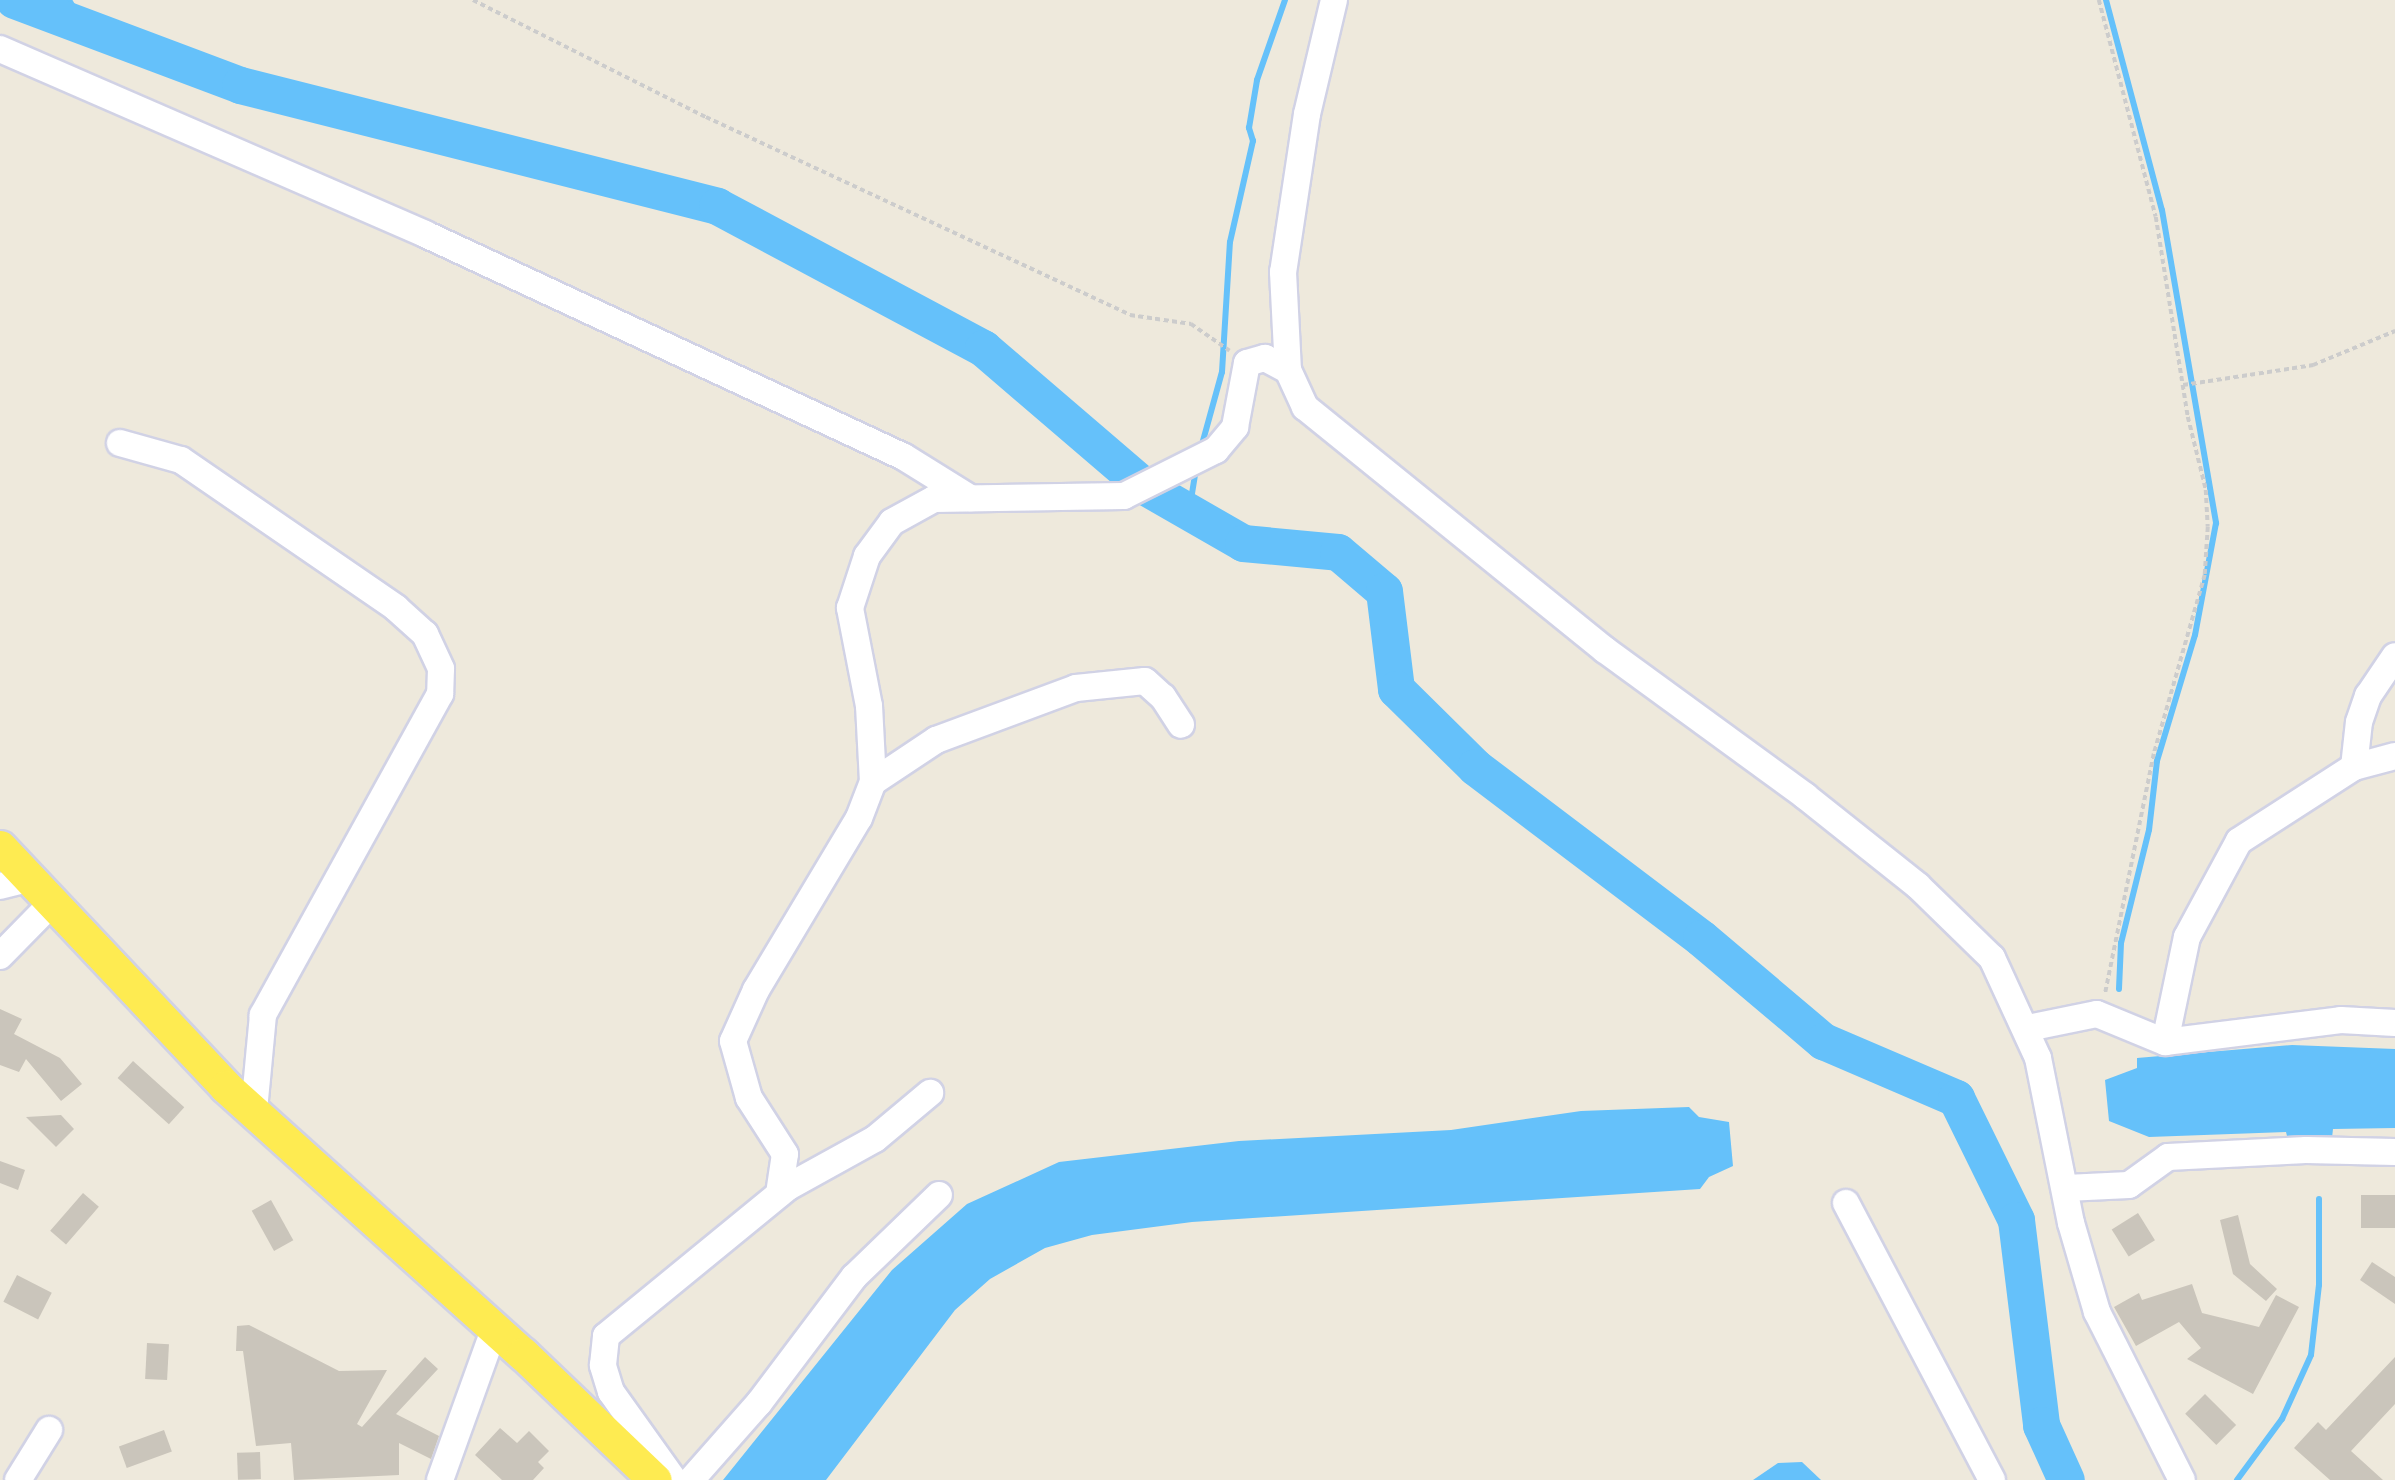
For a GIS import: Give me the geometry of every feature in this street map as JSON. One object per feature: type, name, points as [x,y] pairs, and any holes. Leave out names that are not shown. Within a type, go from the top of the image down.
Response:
[{"type":"main road","points":[[0,847],[15,882],[52,903],[254,1111],[655,1480]]},
{"type":"street","points":[[1334,0],[1307,114],[1283,272],[1288,370],[1305,407],[1321,425],[1605,650],[1805,796],[1918,886],[1992,958],[2028,1028],[2079,1253],[2109,1345],[2182,1480]]},
{"type":"street","points":[[0,49],[425,234],[904,457],[970,498]]},
{"type":"street","points":[[779,1194],[785,1154],[750,1098],[733,1041],[756,990],[859,818],[873,782],[869,706],[850,608],[853,590],[867,556],[909,509],[934,499],[1124,496],[1216,450],[1235,427],[1247,363],[1265,358],[1288,370]]},
{"type":"street","points":[[120,443],[181,460],[396,608],[425,634],[442,669],[440,694],[263,1015],[254,1111]]},
{"type":"street","points":[[2354,767],[2359,722],[2368,696],[2395,656]]},
{"type":"street","points":[[873,782],[936,740],[1076,688],[1145,681],[1163,696],[1181,725]]},
{"type":"street","points":[[2165,1042],[2187,937],[2239,841],[2354,767],[2395,756]]},
{"type":"street","points":[[0,956],[52,903]]},
{"type":"street","points":[[2028,1028],[2097,1014],[2165,1042],[2340,1020],[2395,1023]]},
{"type":"street","points":[[674,1480],[611,1392],[603,1365],[606,1336],[779,1194],[875,1139],[930,1093]]},
{"type":"street","points":[[2066,1188],[2129,1185],[2168,1157],[2306,1150],[2395,1152]]},
{"type":"street","points":[[691,1480],[759,1403],[854,1277],[939,1195]]},
{"type":"street","points":[[1846,1203],[1992,1480]]},
{"type":"street","points":[[440,1480],[494,1330]]},
{"type":"street","points":[[18,1480],[48,1430]]},
{"type":"path","points":[[473,0],[706,117],[1130,315],[1191,324],[1233,354]]},
{"type":"path","points":[[2097,1014],[2132,878],[2154,754],[2205,575],[2206,490],[2183,385],[2156,216],[2099,0]]},
{"type":"path","points":[[2183,385],[2313,365],[2395,331]]},
{"type":"water","points":[[2292,1045],[2395,1049],[2395,1128],[2333,1129],[2332,1138],[2288,1140],[2286,1132],[2149,1137],[2109,1121],[2105,1080],[2137,1068],[2137,1058]]},
{"type":"water","points":[[1689,1107],[1699,1117],[1729,1122],[1733,1166],[1709,1177],[1700,1189],[1192,1222],[1092,1235],[1045,1248],[990,1279],[955,1310],[826,1480],[723,1480],[892,1270],[967,1204],[1059,1162],[1239,1141],[1451,1130],[1581,1111]]},
{"type":"water","points":[[1802,1462],[1821,1480],[1753,1480],[1778,1463]]},
{"type":"building","points":[[0,1009],[22,1019],[14,1034],[60,1058],[82,1084],[61,1101],[26,1059],[19,1072],[0,1065]]},
{"type":"building","points":[[133,1061],[184,1107],[169,1124],[118,1078]]},
{"type":"building","points":[[61,1115],[74,1129],[56,1147],[26,1117]]},
{"type":"building","points":[[0,1161],[25,1170],[18,1190],[0,1183]]},
{"type":"building","points":[[83,1193],[99,1207],[66,1245],[50,1231]]},
{"type":"building","points":[[2361,1195],[2395,1195],[2395,1228],[2361,1228]]},
{"type":"building","points":[[271,1200],[293,1240],[274,1251],[252,1211]]},
{"type":"building","points":[[2138,1213],[2155,1240],[2129,1257],[2112,1229]]},
{"type":"building","points":[[2238,1215],[2250,1264],[2277,1289],[2266,1301],[2233,1274],[2220,1220]]},
{"type":"building","points":[[2372,1262],[2395,1277],[2395,1304],[2360,1280]]},
{"type":"building","points":[[17,1275],[52,1293],[38,1319],[3,1302]]},
{"type":"building","points":[[2192,1284],[2202,1313],[2259,1327],[2276,1295],[2299,1307],[2253,1394],[2187,1359],[2201,1348],[2179,1322],[2136,1346],[2114,1307],[2139,1293],[2142,1300]]},
{"type":"building","points":[[249,1325],[339,1371],[387,1370],[357,1424],[362,1427],[425,1357],[438,1369],[396,1414],[439,1436],[431,1459],[399,1443],[399,1475],[294,1480],[291,1443],[256,1446],[243,1351],[236,1351],[237,1326]]},
{"type":"building","points":[[147,1343],[169,1344],[167,1380],[145,1379]]},
{"type":"building","points":[[2395,1357],[2395,1404],[2351,1451],[2383,1480],[2330,1480],[2294,1448],[2318,1422],[2326,1430]]},
{"type":"building","points":[[2205,1394],[2236,1425],[2216,1445],[2185,1414]]},
{"type":"building","points":[[500,1428],[517,1443],[529,1431],[549,1451],[538,1462],[544,1468],[533,1480],[502,1480],[475,1455]]},
{"type":"building","points":[[164,1430],[172,1452],[127,1468],[119,1446]]},
{"type":"building","points":[[260,1452],[261,1479],[238,1480],[237,1453]]},
{"type":"waterway","points":[[14,0],[240,85],[717,206],[983,348],[1144,486],[1243,543],[1338,552],[1384,591],[1396,689],[1475,767],[1701,938],[1823,1041],[1956,1098],[2016,1220],[2041,1425],[2066,1480]]},
{"type":"waterway","points":[[69,0],[84,26]]},
{"type":"waterway","points":[[1201,448],[1222,372],[1230,242],[1253,141],[1249,128],[1257,80],[1285,0]]},
{"type":"waterway","points":[[2106,0],[2162,210],[2216,523],[2195,635],[2157,761],[2149,830],[2121,943],[2119,989]]},
{"type":"waterway","points":[[1189,512],[1196,469]]},
{"type":"waterway","points":[[2237,1480],[2282,1419],[2311,1355],[2319,1285],[2319,1199]]}]
